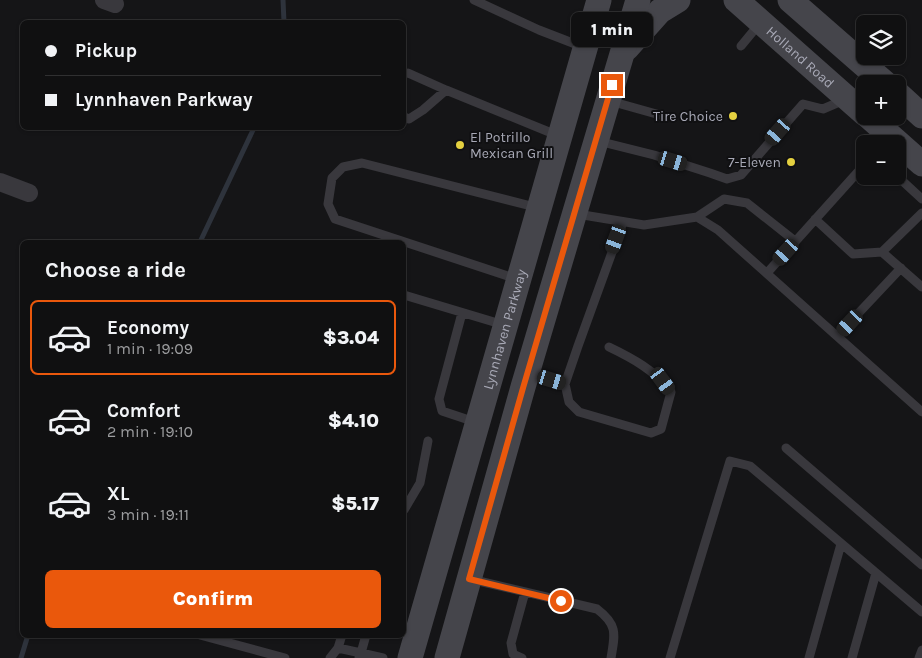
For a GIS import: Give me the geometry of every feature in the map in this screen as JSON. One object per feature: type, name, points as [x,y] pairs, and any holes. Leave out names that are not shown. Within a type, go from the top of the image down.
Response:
[{"type":"main road","name":"Lynnhaven Parkway","points":[[410,658],[600,0]]},
{"type":"main road","points":[[447,658],[607,100],[638,0]]},
{"type":"main road","points":[[622,54],[660,11],[678,0]]},
{"type":"main road","name":"Holland Road","points":[[736,0],[856,106]]},
{"type":"main road","points":[[790,0],[876,75]]},
{"type":"main road","points":[[906,101],[922,116]]},
{"type":"main road","points":[[878,125],[922,164]]},
{"type":"street","points":[[0,182],[29,193]]},
{"type":"lane","points":[[474,0],[539,30],[585,48]]},
{"type":"lane","points":[[741,46],[761,22]]},
{"type":"lane","points":[[406,74],[560,136]]},
{"type":"lane","points":[[406,118],[409,119],[423,110],[446,90]]},
{"type":"lane","points":[[607,100],[660,115]]},
{"type":"lane","points":[[596,140],[654,155],[727,179],[740,175],[803,104],[822,109],[856,106]]},
{"type":"lane","points":[[398,240],[335,219],[328,204],[332,178],[343,167],[362,163],[539,208]]},
{"type":"lane","points":[[766,273],[856,174]]},
{"type":"lane","points":[[906,184],[922,199]]},
{"type":"lane","points":[[575,214],[644,225],[697,217],[724,198],[747,203],[795,241]]},
{"type":"lane","points":[[815,219],[853,254],[882,252],[922,213]]},
{"type":"lane","points":[[697,217],[718,230],[922,412]]},
{"type":"lane","points":[[609,347],[631,357],[663,381],[671,392],[661,429],[651,433],[579,412],[569,402],[565,384],[623,222]]},
{"type":"lane","points":[[406,243],[519,280]]},
{"type":"lane","points":[[882,252],[920,283]]},
{"type":"lane","points":[[837,336],[900,268]]},
{"type":"lane","points":[[406,296],[506,326]]},
{"type":"lane","points":[[462,312],[439,399],[442,411],[478,422]]},
{"type":"lane","points":[[528,373],[565,384]]},
{"type":"lane","points":[[406,507],[420,483],[428,441]]},
{"type":"lane","points":[[786,448],[922,565]]},
{"type":"lane","points":[[670,658],[730,461],[750,466],[922,612]]},
{"type":"lane","points":[[809,658],[841,544]]},
{"type":"lane","points":[[852,658],[876,573]]},
{"type":"lane","points":[[469,579],[598,609],[607,617],[612,625],[615,637],[612,658]]},
{"type":"lane","points":[[515,657],[511,642],[525,592]]},
{"type":"lane","points":[[211,638],[284,658]]},
{"type":"lane","points":[[330,658],[338,648],[341,638]]},
{"type":"lane","points":[[360,656],[365,638]]},
{"type":"lane","points":[[338,648],[360,656],[383,658]]},
{"type":"lane","points":[[919,658],[922,650]]},
{"type":"waterway","points":[[283,0],[284,20]]},
{"type":"waterway","points":[[201,240],[253,130]]},
{"type":"waterway","points":[[21,658],[27,638]]},
{"type":"place","name":"Tire Choice","points":[[733,116]]},
{"type":"place","name":"El Potrillo Mexican Grill","points":[[460,145]]},
{"type":"place","name":"7-Eleven","points":[[791,162]]},
{"type":"route","points":[[561,601],[469,579],[612,85]]}]
